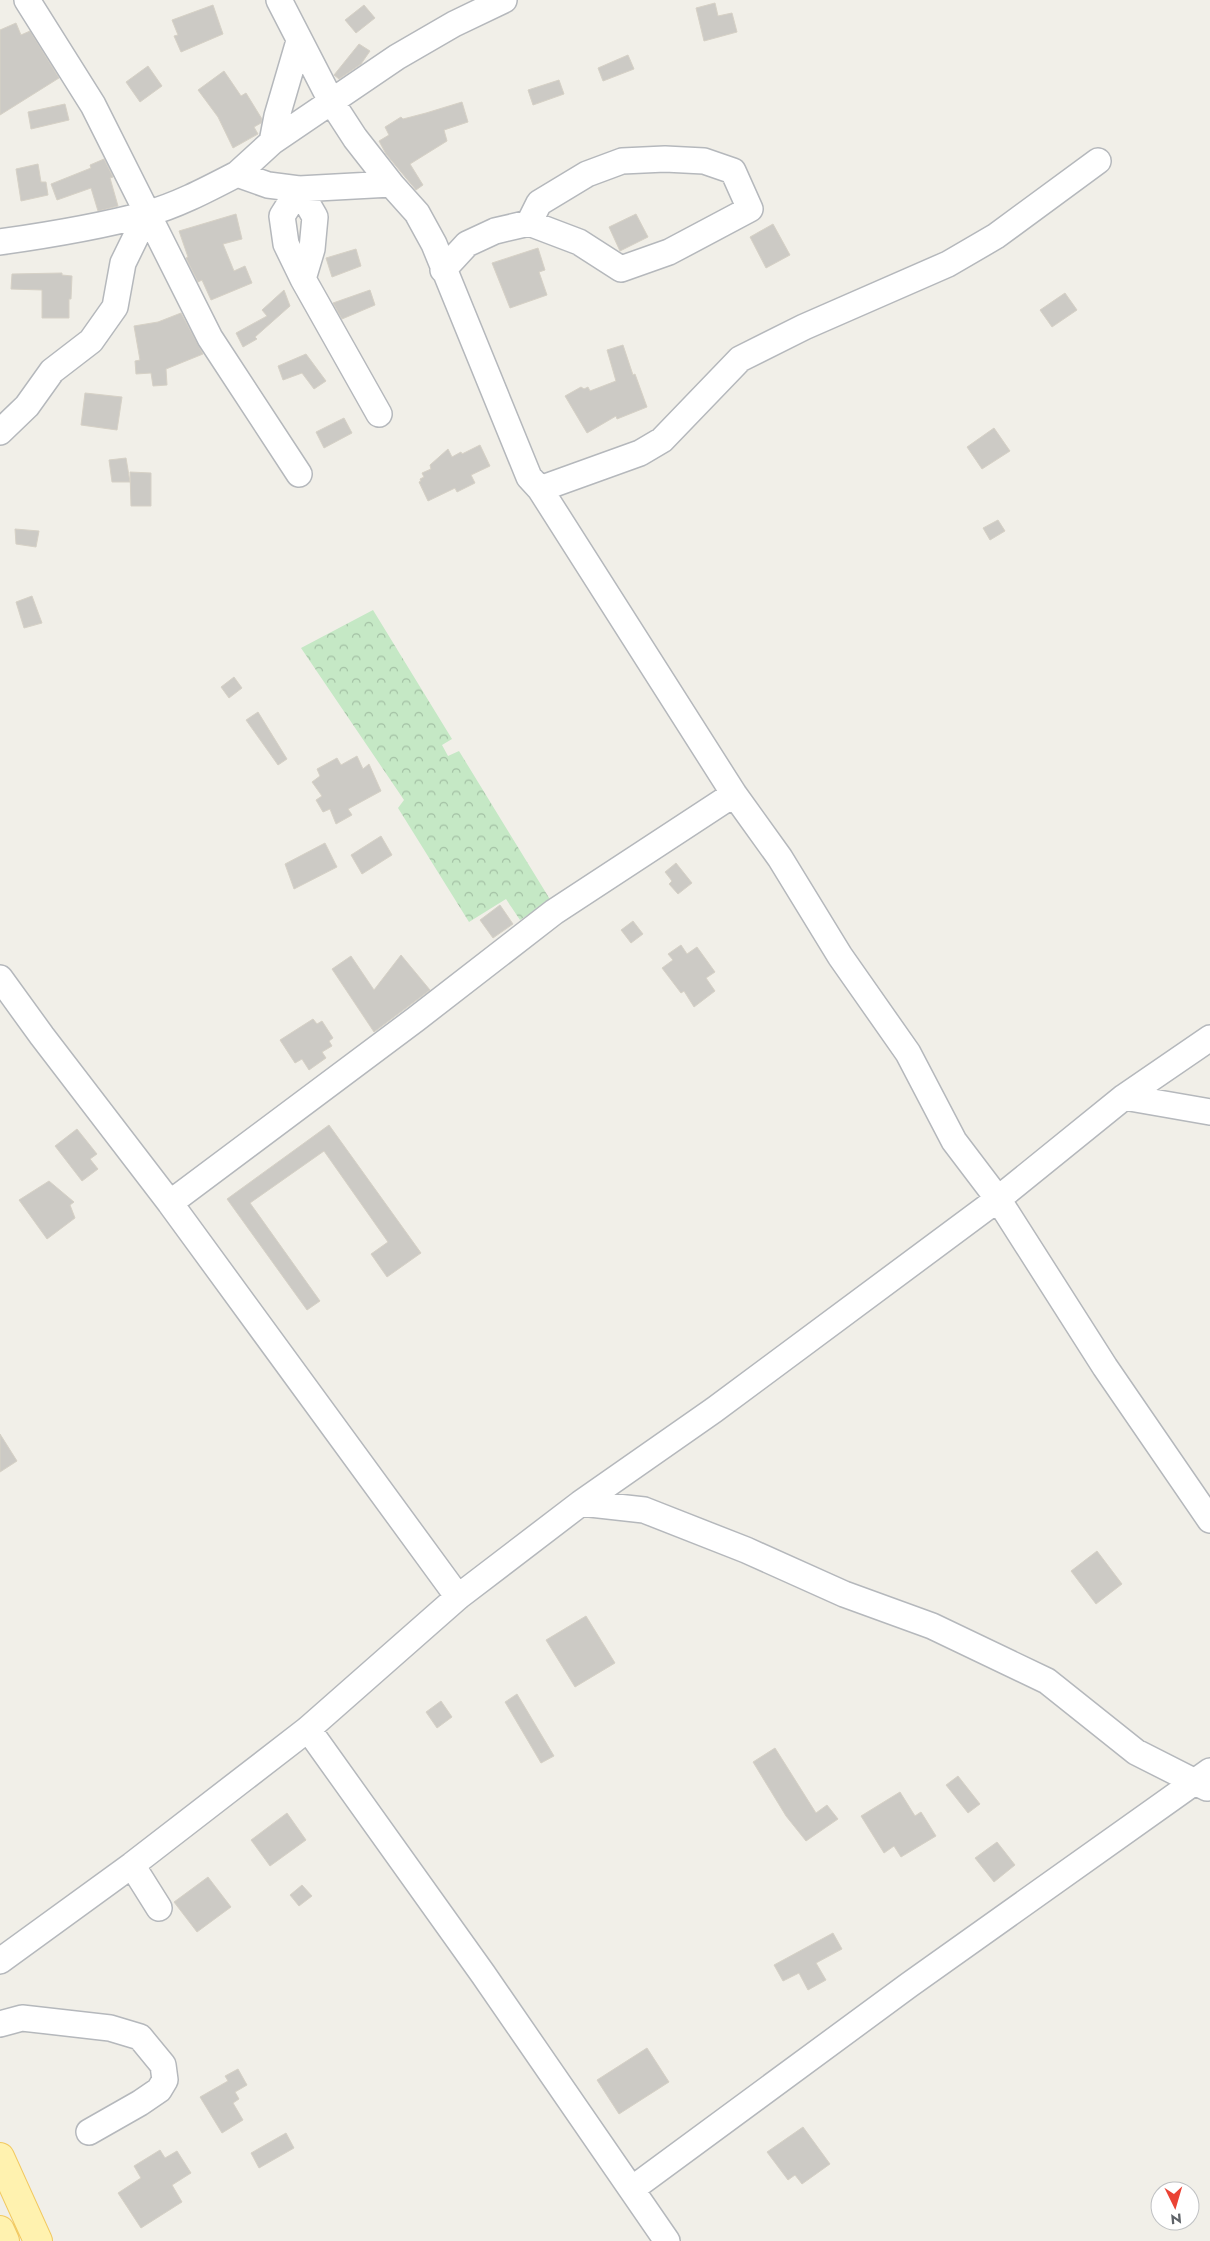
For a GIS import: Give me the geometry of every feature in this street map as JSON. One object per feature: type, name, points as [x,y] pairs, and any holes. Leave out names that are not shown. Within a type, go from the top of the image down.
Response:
[{"type":"main road","points":[[0,2157],[38,2241]]},
{"type":"main road","points":[[0,2230],[5,2241]]},
{"type":"street","points":[[26,0],[93,105],[210,338],[299,474]]},
{"type":"street","points":[[279,0],[331,101],[355,138],[391,184],[417,213],[434,244],[529,477],[540,489],[734,794],[780,858],[840,956],[908,1053],[954,1141],[998,1199],[1105,1367],[1210,1520]]},
{"type":"street","points":[[0,242],[45,236],[147,214],[192,196],[237,174],[272,142],[397,56],[454,24],[504,0]]},
{"type":"street","points":[[272,142],[277,116],[299,41]]},
{"type":"street","points":[[443,270],[467,244],[494,231],[529,223],[579,242],[621,269],[669,252],[750,209],[733,171],[704,161],[665,159],[622,161],[587,174],[539,202],[529,223]]},
{"type":"street","points":[[540,489],[640,453],[662,440],[740,359],[804,327],[948,264],[996,236],[1098,161]]},
{"type":"street","points":[[237,174],[268,185],[299,189],[391,184]]},
{"type":"street","points":[[299,189],[314,217],[312,249],[303,279],[379,414]]},
{"type":"street","points":[[3,429],[27,406],[52,371],[91,341],[115,307],[123,263],[147,214]]},
{"type":"street","points":[[0,401],[3,429]]},
{"type":"street","points":[[170,1203],[408,1025],[554,912],[734,794]]},
{"type":"street","points":[[0,978],[170,1203],[458,1597]]},
{"type":"street","points":[[0,1961],[132,1865],[308,1729],[458,1597],[581,1503],[714,1410],[998,1199],[1124,1097],[1210,1038]]},
{"type":"street","points":[[1124,1097],[1210,1112]]},
{"type":"street","points":[[581,1503],[644,1510],[746,1550],[844,1594],[932,1626],[1047,1681],[1136,1752],[1205,1781]]},
{"type":"street","points":[[308,1729],[483,1974],[667,2241]]},
{"type":"street","points":[[632,2190],[909,1985],[1205,1781]]},
{"type":"street","points":[[132,1865],[159,1908]]},
{"type":"street","points":[[0,2024],[22,2018],[110,2028],[140,2038],[162,2066],[165,2080],[146,2112],[102,2134]]},
{"type":"green space","points":[[373,610],[452,739],[442,745],[448,756],[459,751],[551,901],[520,920],[506,899],[469,922],[398,808],[404,800],[301,648]]},
{"type":"building","points":[[715,3],[718,16],[732,13],[737,32],[704,41],[696,8]]},
{"type":"building","points":[[213,5],[223,34],[181,52],[174,36],[178,35],[172,20]]},
{"type":"building","points":[[364,5],[375,18],[356,33],[345,20]]},
{"type":"building","points":[[16,23],[21,35],[30,31],[59,78],[0,115],[0,30]]},
{"type":"building","points":[[359,44],[370,51],[361,64],[339,79],[334,75]]},
{"type":"building","points":[[628,55],[634,69],[603,81],[598,68]]},
{"type":"building","points":[[148,66],[162,86],[140,102],[126,82]]},
{"type":"building","points":[[224,71],[241,96],[246,93],[262,119],[261,123],[254,127],[258,134],[233,148],[218,117],[198,90]]},
{"type":"building","points":[[559,80],[564,94],[533,105],[528,90]]},
{"type":"building","points":[[462,102],[468,122],[444,130],[447,141],[410,164],[423,185],[416,190],[386,154],[379,141],[389,135],[385,127],[401,117],[403,119]]},
{"type":"building","points":[[65,104],[69,120],[31,129],[28,112]]},
{"type":"building","points":[[104,159],[113,177],[110,178],[118,206],[98,211],[91,188],[57,200],[51,184],[91,168],[90,165]]},
{"type":"building","points":[[38,164],[41,182],[46,182],[48,195],[21,201],[16,169]]},
{"type":"building","points":[[236,214],[242,239],[223,244],[234,271],[245,266],[252,283],[211,300],[202,280],[198,282],[186,258],[188,257],[179,231]]},
{"type":"building","points":[[636,214],[648,237],[620,251],[609,227]]},
{"type":"building","points":[[773,224],[790,255],[766,268],[750,237]]},
{"type":"building","points":[[538,248],[545,270],[539,272],[547,295],[510,308],[492,263]]},
{"type":"building","points":[[356,249],[361,266],[332,277],[326,258]]},
{"type":"building","points":[[62,273],[62,275],[72,276],[69,318],[42,318],[42,290],[11,289],[12,274]]},
{"type":"building","points":[[284,290],[290,306],[255,337],[257,339],[243,347],[236,333],[267,316],[262,310]]},
{"type":"building","points":[[370,290],[375,305],[342,319],[333,303]]},
{"type":"building","points":[[1065,293],[1077,310],[1052,327],[1040,310]]},
{"type":"building","points":[[181,313],[203,354],[166,369],[167,385],[153,386],[151,373],[136,374],[135,361],[140,360],[134,326],[158,322]]},
{"type":"building","points":[[623,345],[633,375],[635,374],[647,407],[617,419],[616,416],[587,433],[565,396],[581,387],[584,389],[588,387],[590,391],[616,381],[607,350]]},
{"type":"building","points":[[306,354],[326,381],[314,389],[302,373],[283,380],[278,366]]},
{"type":"building","points":[[85,393],[122,397],[117,430],[81,425]]},
{"type":"building","points":[[344,418],[352,433],[324,448],[316,432]]},
{"type":"building","points":[[994,428],[1010,451],[982,469],[967,447]]},
{"type":"building","points":[[480,445],[490,466],[471,475],[475,483],[457,492],[455,488],[428,501],[419,482],[424,477],[422,473],[431,469],[430,465],[448,449],[452,457]]},
{"type":"building","points":[[126,458],[130,482],[112,482],[109,460]]},
{"type":"building","points":[[130,472],[151,473],[151,506],[131,506]]},
{"type":"building","points":[[998,520],[1005,531],[990,540],[983,528]]},
{"type":"building","points":[[15,529],[39,531],[36,547],[16,544]]},
{"type":"building","points":[[32,596],[42,623],[24,628],[16,602]]},
{"type":"building","points":[[234,677],[242,688],[229,698],[221,687]]},
{"type":"building","points":[[258,712],[287,759],[278,765],[246,720]]},
{"type":"building","points":[[357,756],[363,769],[369,764],[381,791],[348,809],[352,815],[336,824],[330,809],[323,812],[316,800],[322,796],[312,782],[320,776],[317,769],[337,758],[341,765]]},
{"type":"building","points":[[381,836],[392,855],[362,874],[351,855]]},
{"type":"building","points":[[325,843],[337,867],[294,889],[285,864]]},
{"type":"building","points":[[676,863],[692,883],[678,894],[669,884],[672,881],[665,872]]},
{"type":"building","points":[[500,905],[513,924],[493,938],[480,920]]},
{"type":"building","points":[[633,921],[643,934],[631,943],[621,930]]},
{"type":"building","points":[[681,945],[687,954],[697,947],[715,972],[706,978],[715,991],[694,1007],[684,991],[681,993],[662,968],[673,960],[668,954]]},
{"type":"building","points":[[401,955],[430,990],[374,1032],[332,969],[351,956],[374,990]]},
{"type":"building","points":[[313,1019],[317,1024],[322,1021],[333,1038],[329,1041],[332,1046],[322,1052],[326,1058],[309,1070],[302,1059],[295,1063],[280,1040]]},
{"type":"building","points":[[329,1125],[421,1253],[387,1277],[371,1254],[388,1242],[324,1151],[250,1203],[320,1301],[307,1310],[227,1199]]},
{"type":"building","points":[[77,1129],[97,1154],[90,1159],[98,1169],[82,1181],[55,1146]]},
{"type":"building","points":[[49,1181],[74,1202],[70,1205],[75,1218],[47,1239],[19,1200]]},
{"type":"building","points":[[0,1434],[17,1461],[0,1472]]},
{"type":"building","points":[[1097,1551],[1122,1584],[1096,1604],[1071,1571]]},
{"type":"building","points":[[586,1616],[615,1663],[575,1687],[546,1640]]},
{"type":"building","points":[[517,1694],[554,1756],[541,1763],[505,1702]]},
{"type":"building","points":[[441,1701],[452,1717],[437,1728],[426,1712]]},
{"type":"building","points":[[775,1748],[816,1813],[827,1805],[838,1819],[806,1841],[786,1816],[753,1762]]},
{"type":"building","points":[[958,1776],[980,1804],[968,1813],[946,1785]]},
{"type":"building","points":[[900,1792],[915,1816],[921,1812],[936,1836],[901,1857],[894,1846],[884,1853],[861,1816]]},
{"type":"building","points":[[287,1813],[306,1840],[270,1866],[251,1840]]},
{"type":"building","points":[[997,1842],[1015,1865],[994,1882],[975,1858]]},
{"type":"building","points":[[208,1877],[231,1907],[197,1932],[174,1902]]},
{"type":"building","points":[[302,1885],[312,1896],[299,1906],[290,1895]]},
{"type":"building","points":[[833,1933],[842,1949],[816,1963],[826,1980],[808,1990],[799,1973],[783,1981],[774,1965]]},
{"type":"building","points":[[647,2048],[669,2082],[619,2114],[597,2080]]},
{"type":"building","points":[[238,2069],[247,2085],[235,2092],[239,2099],[233,2103],[243,2120],[222,2133],[200,2097],[228,2081],[225,2076]]},
{"type":"building","points":[[803,2127],[830,2164],[802,2184],[795,2175],[788,2180],[767,2152]]},
{"type":"building","points":[[286,2133],[294,2148],[259,2168],[251,2153]]},
{"type":"building","points":[[160,2150],[165,2158],[177,2151],[191,2173],[172,2185],[182,2202],[141,2228],[118,2193],[141,2178],[134,2166]]}]
